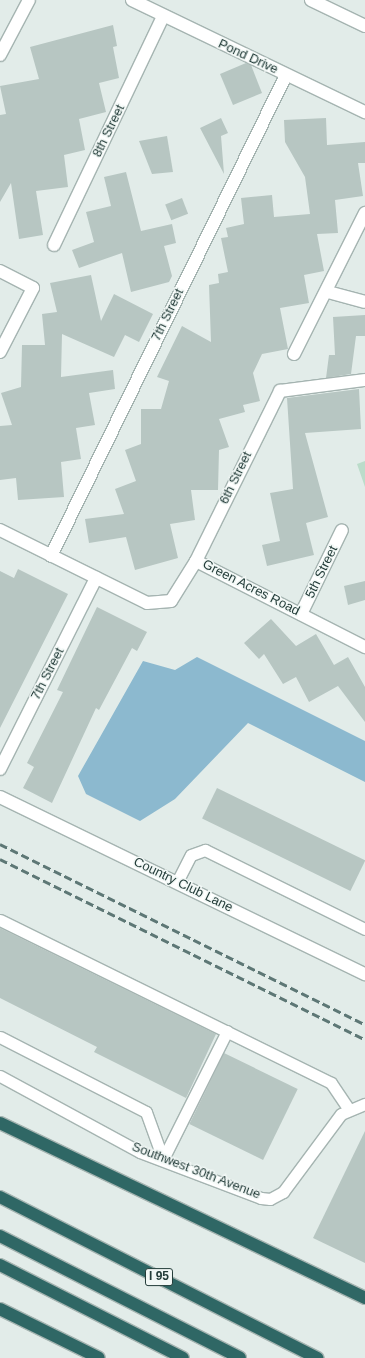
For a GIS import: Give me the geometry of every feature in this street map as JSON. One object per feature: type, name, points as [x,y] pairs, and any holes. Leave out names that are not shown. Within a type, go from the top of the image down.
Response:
[{"type":"highway","points":[[0,1123],[365,1298]]},
{"type":"highway","name":"I 95","points":[[0,1197],[318,1358]]},
{"type":"highway","points":[[0,1236],[240,1358]]},
{"type":"highway","points":[[0,1265],[184,1358]]},
{"type":"highway","points":[[0,1309],[100,1358]]},
{"type":"street","points":[[0,55],[29,0]]},
{"type":"street","name":"Pond Drive","points":[[132,0],[365,112]]},
{"type":"street","points":[[311,0],[365,26]]},
{"type":"street","name":"8th Street","points":[[54,245],[163,16]]},
{"type":"street","name":"7th Street","points":[[51,556],[286,75]]},
{"type":"street","points":[[294,354],[328,292],[365,213]]},
{"type":"street","points":[[0,271],[33,288],[0,352]]},
{"type":"street","points":[[328,292],[365,302]]},
{"type":"street","name":"6th Street","points":[[196,561],[275,396],[286,388],[365,380]]},
{"type":"street","name":"Green Acres Road","points":[[0,530],[147,603],[171,601],[196,561],[365,647]]},
{"type":"street","name":"5th Street","points":[[301,614],[342,530]]},
{"type":"street","name":"7th Street","points":[[0,769],[96,578]]},
{"type":"street","name":"Country Club Lane","points":[[0,797],[365,974]]},
{"type":"lane","points":[[177,882],[191,855],[205,850],[365,929]]},
{"type":"lane","points":[[0,920],[331,1083],[348,1108],[365,1104]]},
{"type":"lane","points":[[163,1159],[227,1031]]},
{"type":"lane","points":[[0,1037],[146,1112],[163,1159]]},
{"type":"lane","name":"Southwest 30th Avenue","points":[[0,1076],[140,1152],[163,1159],[253,1196],[270,1199],[283,1192],[348,1108]]},
{"type":"green space","points":[[365,461],[365,487],[357,464]]},
{"type":"water","points":[[197,657],[365,741],[365,782],[248,723],[175,799],[140,821],[86,794],[78,776],[143,661],[175,670]]},
{"type":"building","points":[[113,25],[117,46],[113,47],[119,78],[99,83],[106,112],[79,119],[85,150],[64,155],[68,187],[36,191],[43,235],[19,239],[11,183],[0,202],[0,115],[6,114],[0,86],[39,79],[30,47]]},
{"type":"building","points":[[246,63],[251,65],[262,93],[233,105],[220,74]]},
{"type":"building","points":[[221,118],[228,133],[221,136],[224,174],[200,128]]},
{"type":"building","points":[[326,118],[327,145],[365,142],[365,163],[358,163],[363,196],[335,200],[338,233],[317,234],[324,271],[304,275],[309,303],[280,308],[288,349],[262,354],[253,373],[260,401],[243,405],[245,412],[219,419],[229,447],[219,450],[218,490],[191,490],[195,520],[170,524],[178,558],[135,570],[126,537],[89,543],[85,519],[124,514],[115,489],[136,481],[125,450],[141,444],[141,409],[161,409],[169,381],[157,377],[182,326],[211,342],[209,285],[219,283],[218,274],[228,272],[221,238],[228,237],[226,228],[244,224],[241,198],[272,195],[274,217],[310,214],[305,177],[285,142],[284,120]]},
{"type":"building","points":[[167,136],[173,172],[152,174],[139,141]]},
{"type":"building","points":[[126,172],[141,231],[172,224],[176,243],[164,246],[172,276],[169,282],[131,292],[122,253],[79,268],[72,250],[94,242],[86,212],[111,206],[104,177]]},
{"type":"building","points":[[182,198],[188,214],[171,220],[165,204]]},
{"type":"building","points":[[91,275],[101,321],[114,294],[153,314],[139,342],[125,335],[114,357],[62,334],[61,377],[113,370],[115,389],[89,393],[95,425],[76,428],[81,459],[61,462],[64,497],[18,500],[16,478],[0,480],[0,426],[12,425],[1,393],[21,387],[22,345],[45,345],[42,314],[57,312],[50,283]]},
{"type":"building","points":[[365,315],[365,336],[356,336],[351,374],[326,378],[329,355],[335,355],[333,317]]},
{"type":"building","points":[[359,389],[361,429],[305,433],[328,517],[306,523],[314,555],[267,566],[262,545],[280,541],[270,493],[293,489],[287,398]]},
{"type":"building","points":[[18,569],[68,594],[0,728],[0,571],[14,578]]},
{"type":"building","points":[[365,581],[365,600],[348,605],[344,586]]},
{"type":"building","points":[[97,607],[147,632],[137,651],[132,648],[99,710],[96,708],[52,803],[23,788],[34,767],[27,763],[63,692],[57,690]]},
{"type":"building","points":[[271,619],[296,646],[316,634],[334,665],[348,657],[365,687],[365,722],[338,686],[309,702],[296,677],[283,684],[264,654],[259,659],[244,643]]},
{"type":"building","points":[[217,788],[365,860],[350,891],[202,819]]},
{"type":"building","points":[[0,928],[216,1034],[186,1098],[94,1052],[97,1047],[0,998]]},
{"type":"building","points":[[224,1053],[298,1089],[263,1160],[189,1124]]},
{"type":"building","points":[[365,1131],[365,1263],[313,1238]]},
{"type":"railway","points":[[0,844],[365,1024]]},
{"type":"railway","points":[[0,859],[365,1039]]}]
